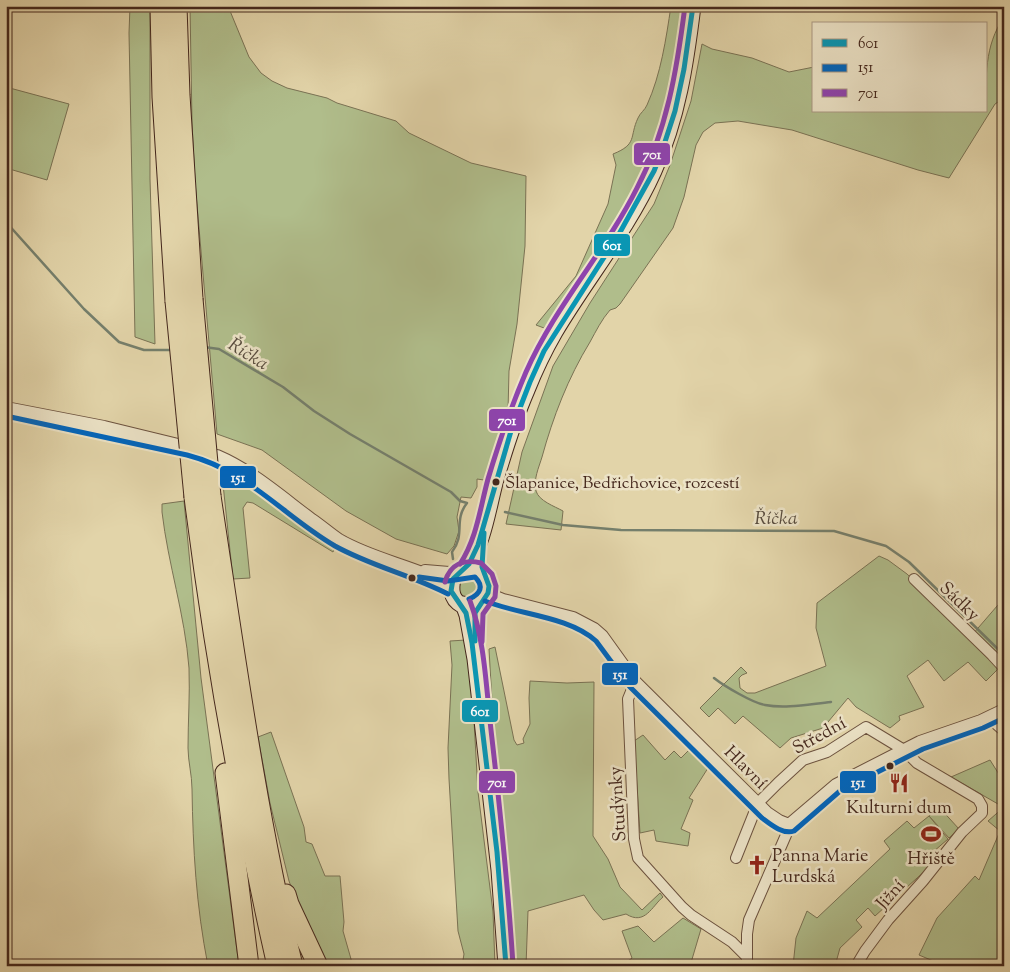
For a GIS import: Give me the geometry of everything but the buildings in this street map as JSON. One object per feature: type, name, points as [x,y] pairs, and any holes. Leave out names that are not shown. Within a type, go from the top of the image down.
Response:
[{"type":"highway","points":[[160,6],[162,97],[184,300],[202,497],[273,880],[293,966]]},
{"type":"highway","points":[[177,6],[184,300]]},
{"type":"highway","points":[[202,497],[202,558],[208,637],[250,966]]},
{"type":"highway","points":[[202,558],[232,748],[277,966]]},
{"type":"highway","points":[[253,775],[269,824],[290,904],[318,966]]},
{"type":"main road","points":[[484,599],[474,606],[463,604],[454,598],[451,587],[452,582],[470,563],[485,526],[510,436],[536,368],[555,332],[634,209],[664,146],[682,87],[693,6]]},
{"type":"main road","points":[[484,574],[485,526]]},
{"type":"main road","points":[[462,570],[472,568],[484,574],[488,579],[489,586],[475,614],[474,659]]},
{"type":"main road","points":[[463,604],[467,615],[474,659],[499,870],[506,966]]},
{"type":"street","points":[[6,408],[104,427],[178,445]]},
{"type":"street","points":[[217,456],[253,476],[337,538],[372,556],[413,569],[451,587]]},
{"type":"street","points":[[413,569],[449,573],[462,570]]},
{"type":"street","name":"Sádky","points":[[914,579],[1004,668]]},
{"type":"street","name":"Hlavní","points":[[484,599],[503,600],[573,618],[594,628],[602,636],[635,682],[773,817],[789,825]]},
{"type":"street","name":"Studýnky","points":[[635,682],[628,699],[634,839],[638,858],[691,916],[732,942],[747,962]]},
{"type":"street","points":[[747,962],[749,920],[789,825],[836,785],[920,742],[991,717],[1004,710]]},
{"type":"street","points":[[991,717],[1004,731]]},
{"type":"street","name":"Střední","points":[[758,803],[803,760],[827,752],[866,727],[904,750]]},
{"type":"street","name":"Jižní","points":[[856,966],[888,920],[923,881],[962,832],[982,813],[982,806],[978,799],[917,763],[904,750]]},
{"type":"street","points":[[736,858],[758,803]]},
{"type":"street","points":[[732,942],[747,934]]},
{"type":"green space","points":[[130,6],[150,6],[150,179],[155,344],[135,337]]},
{"type":"green space","points":[[190,6],[228,6],[249,57],[261,73],[272,81],[287,88],[327,98],[337,103],[396,121],[409,133],[471,163],[526,176],[525,246],[517,324],[509,371],[508,411],[494,460],[484,480],[477,479],[477,487],[471,498],[461,497],[457,517],[459,531],[454,546],[447,554],[396,539],[346,511],[262,450],[217,434],[195,182]]},
{"type":"green space","points":[[671,6],[684,6],[678,60],[669,106],[646,169],[626,210],[592,262],[544,328],[536,325],[576,276],[608,204],[616,165],[613,154],[630,143],[638,118],[646,107],[652,93],[662,56]]},
{"type":"green space","points":[[1004,17],[1004,98],[995,104],[949,178],[792,130],[738,121],[715,123],[703,132],[696,145],[684,197],[673,228],[620,304],[610,310],[602,321],[568,384],[556,413],[546,442],[535,487],[540,498],[563,511],[561,530],[506,524],[522,452],[553,366],[590,303],[654,204],[670,165],[691,101],[702,44],[712,49],[752,58],[789,72],[812,67],[812,112],[988,112],[988,62],[997,28]]},
{"type":"green space","points":[[6,87],[69,104],[47,180],[6,168]]},
{"type":"green space","points":[[221,465],[262,490],[336,545],[333,552],[253,503],[247,502],[243,508],[250,578],[233,579]]},
{"type":"green space","points":[[184,501],[201,678],[239,966],[208,966],[198,899],[194,856],[192,784],[188,753],[189,668],[184,629],[162,512],[162,504]]},
{"type":"green space","points":[[879,556],[888,560],[907,574],[972,635],[1004,598],[1004,663],[986,681],[968,662],[944,681],[928,660],[907,676],[924,707],[899,716],[900,720],[890,728],[856,707],[848,698],[823,728],[791,738],[780,748],[743,716],[735,724],[718,708],[709,717],[700,708],[741,667],[747,673],[739,678],[740,688],[747,693],[755,693],[826,666],[816,628],[817,603]]},
{"type":"green space","points":[[470,575],[478,579],[482,587],[478,595],[470,599],[462,595],[458,587],[462,579]]},
{"type":"green space","points":[[466,640],[472,685],[478,792],[493,912],[495,966],[462,966],[464,954],[458,931],[448,748],[452,665],[450,641]]},
{"type":"green space","points":[[495,647],[514,740],[517,745],[524,743],[523,739],[530,724],[530,681],[594,682],[593,836],[608,859],[620,887],[642,910],[660,893],[663,897],[648,913],[638,918],[626,914],[603,920],[584,895],[528,911],[526,966],[514,966],[510,893],[496,771],[489,649]]},
{"type":"green space","points":[[271,732],[304,827],[306,842],[312,844],[325,876],[340,876],[343,931],[353,966],[327,966],[301,914],[289,881],[270,803],[258,737]]},
{"type":"green space","points":[[643,735],[665,760],[674,751],[681,758],[689,750],[708,768],[689,798],[693,800],[681,829],[690,833],[688,846],[656,841],[654,830],[640,833],[634,741]]},
{"type":"green space","points":[[990,760],[1002,779],[1004,779],[1004,805],[998,804],[951,777]]},
{"type":"green space","points":[[939,807],[959,829],[949,838],[929,816]]},
{"type":"green space","points":[[1004,807],[1004,966],[945,966],[919,955],[937,918],[975,876],[979,880],[1000,831],[988,821]]},
{"type":"green space","points":[[929,816],[948,839],[933,852],[936,857],[927,869],[875,916],[868,908],[856,920],[862,927],[840,948],[835,966],[793,966],[796,938],[807,911],[817,918],[890,849],[884,841],[907,821],[914,828]]},
{"type":"green space","points":[[683,918],[701,929],[690,966],[622,966],[632,958],[622,931],[638,926],[654,942]]},
{"type":"waterway","name":"Říčka","points":[[6,222],[84,309],[119,342],[144,350],[174,350]]},
{"type":"waterway","name":"Říčka","points":[[204,347],[219,349],[283,387],[314,411],[350,434],[451,492],[460,501],[467,503],[461,516],[458,539],[452,552],[453,559]]},
{"type":"waterway","name":"Říčka","points":[[505,512],[563,525],[621,530],[834,531],[886,546],[909,562],[1004,655]]},
{"type":"waterway","points":[[714,678],[739,694],[765,705],[790,706],[831,702]]},
{"type":"transit line","name":"701","points":[[460,564],[474,533],[496,452],[526,372],[551,324],[624,212],[637,188],[656,144],[674,76],[685,6]]},
{"type":"transit line","name":"601","points":[[506,966],[497,852],[472,643],[466,613],[451,591],[453,579],[469,564],[478,545],[511,431],[544,351],[619,234],[654,171],[675,111],[684,69],[693,6]]},
{"type":"transit line","name":"151","points":[[6,416],[187,455],[209,462],[247,483],[335,546],[448,594]]},
{"type":"transit line","name":"601","points":[[475,641],[475,613],[488,593],[489,586],[482,567],[484,533]]},
{"type":"transit line","name":"701","points":[[445,582],[450,571],[458,564],[463,563],[481,563],[492,574],[496,586],[495,597],[483,614],[482,642]]},
{"type":"transit line","name":"151","points":[[419,577],[448,581],[475,577],[480,584],[480,590],[469,599]]},
{"type":"transit line","name":"701","points":[[470,601],[479,632],[484,664],[504,848],[513,965]]},
{"type":"transit line","name":"151","points":[[485,601],[572,626],[596,641],[630,687],[762,818],[785,832],[794,831],[840,791],[923,749],[983,728],[1004,718]]},
{"type":"place","name":"Šlapanice, Bedřichovice, rozcestí","points":[[496,482]]},
{"type":"place","name":"Kulturni dum","points":[[899,783]]},
{"type":"place","name":"Hřiště","points":[[931,834]]},
{"type":"place","name":"Panna Marie Lurdská","points":[[757,865]]}]
